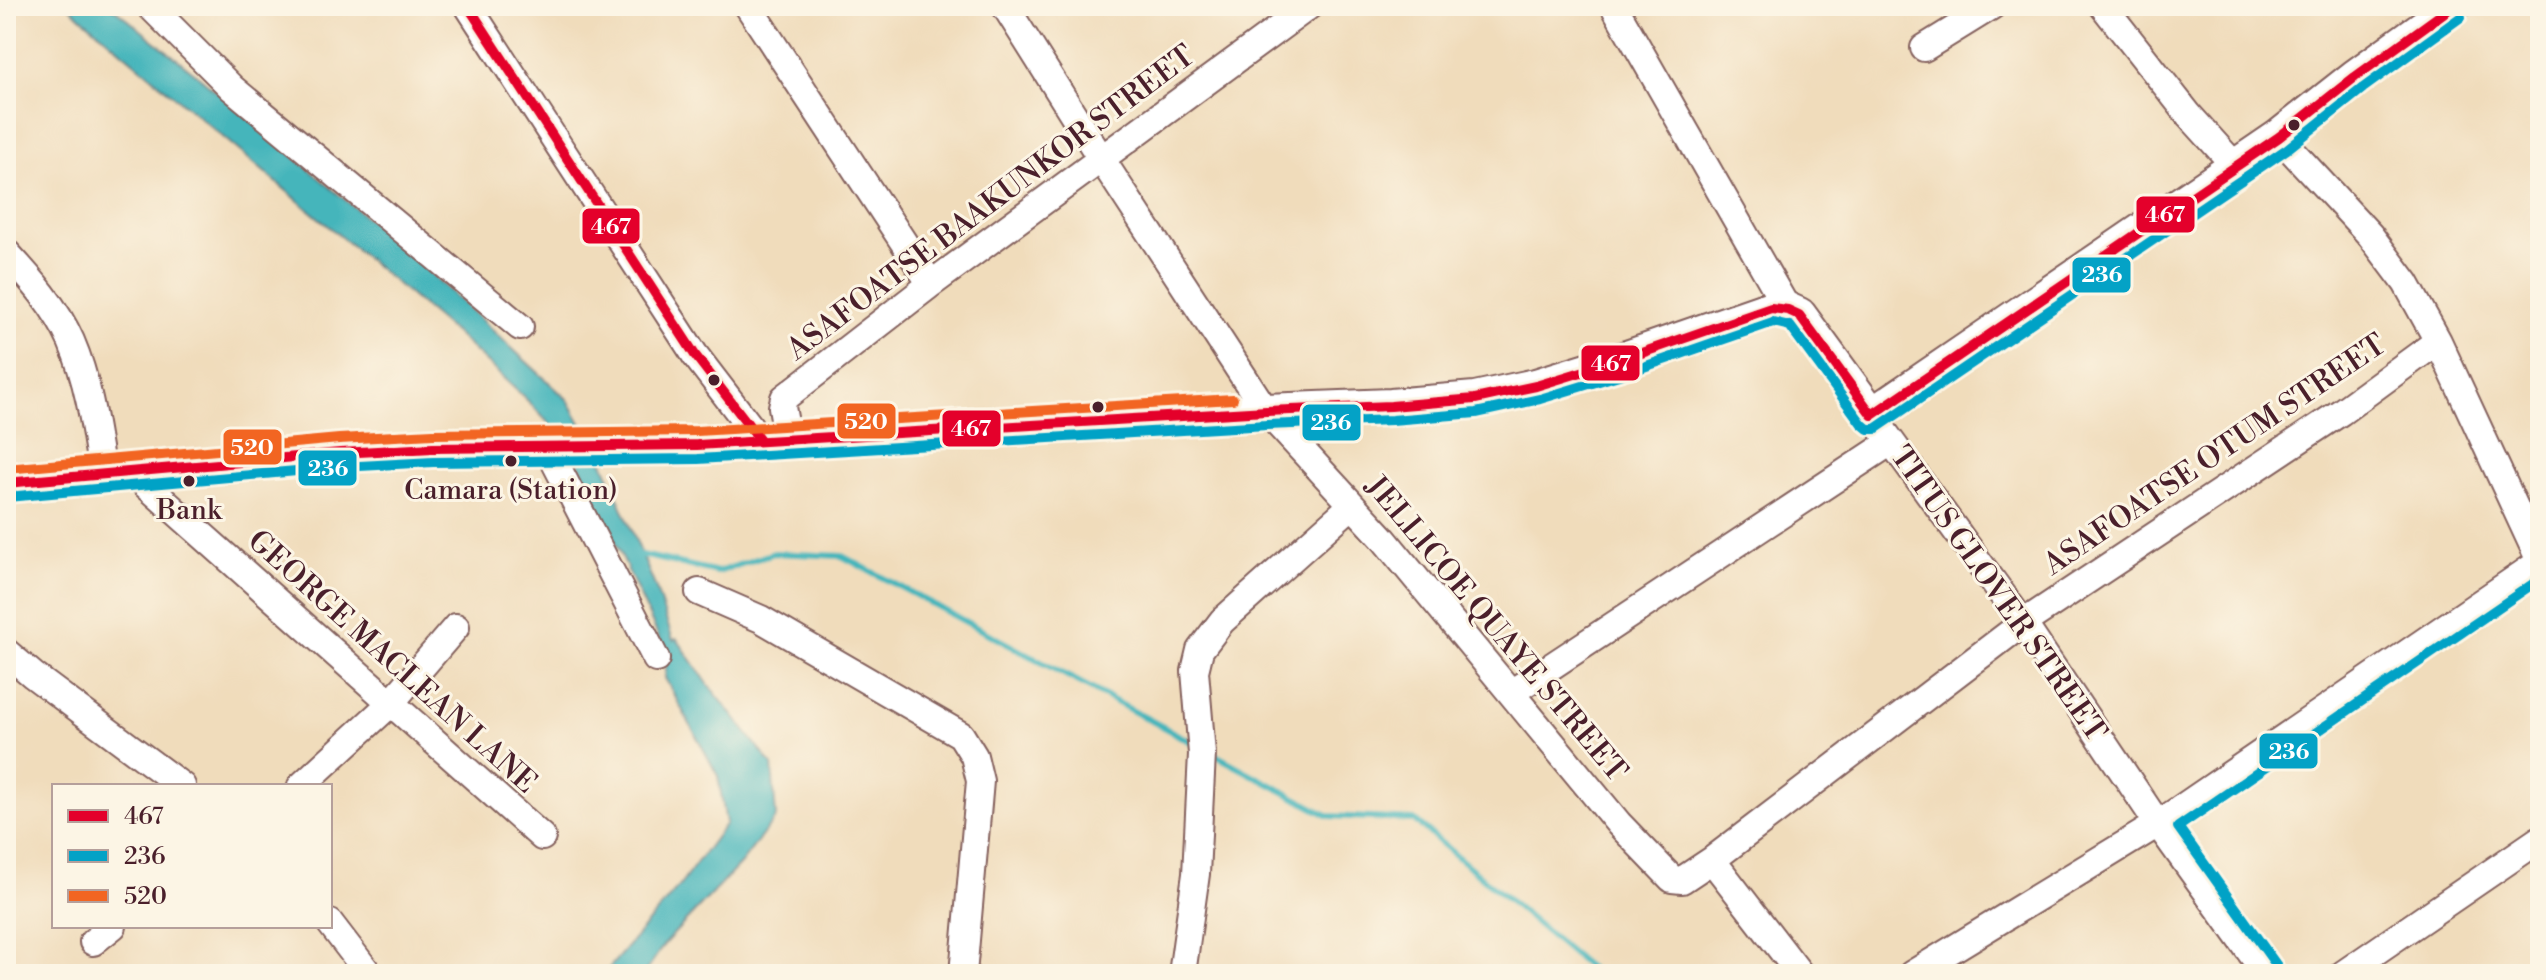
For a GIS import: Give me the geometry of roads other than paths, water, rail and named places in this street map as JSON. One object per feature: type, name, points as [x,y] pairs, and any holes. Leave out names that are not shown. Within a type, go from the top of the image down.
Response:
[{"type":"main road","points":[[1882,428],[2279,137],[2355,77],[2417,17],[2453,6]]},
{"type":"main road","points":[[6,483],[340,453],[697,445],[1475,399],[1511,392],[1627,358],[1756,312],[1771,308],[1788,310]]},
{"type":"main road","name":"TITUS GLOVER STREET","points":[[1788,310],[1799,315],[1882,428]]},
{"type":"street","points":[[150,6],[232,88],[520,327]]},
{"type":"street","points":[[748,6],[931,284]]},
{"type":"street","name":"JELLICOE QUAYE STREET","points":[[1005,6],[1266,411],[1382,537],[1619,824],[1672,879],[1682,880]]},
{"type":"street","points":[[1924,48],[1992,6]]},
{"type":"street","points":[[2103,6],[2189,115],[2236,167]]},
{"type":"street","name":"TITUS GLOVER STREET","points":[[1620,8],[1788,310]]},
{"type":"street","points":[[477,9],[695,355],[775,440]]},
{"type":"street","name":"ASAFOATSE BAAKUNKOR STREET","points":[[775,440],[784,398],[855,340],[1102,160],[1299,9]]},
{"type":"street","points":[[1912,974],[2158,824],[2540,561],[2438,341],[2391,260],[2279,137]]},
{"type":"street","points":[[6,252],[40,289],[71,341],[115,472]]},
{"type":"street","name":"ASAFOATSE OTUM STREET","points":[[1682,880],[2023,623],[2341,412],[2438,341]]},
{"type":"street","points":[[1511,693],[1882,428]]},
{"type":"street","name":"TITUS GLOVER STREET","points":[[1882,428],[2023,623],[2158,824],[2266,974]]},
{"type":"street","points":[[556,447],[656,659]]},
{"type":"street","name":"GEORGE MACLEAN LANE","points":[[115,472],[542,837]]},
{"type":"street","points":[[1182,974],[1196,874],[1202,754],[1195,671],[1200,650],[1222,621],[1351,506]]},
{"type":"street","points":[[699,592],[761,619],[961,735],[974,756],[980,781],[963,974]]},
{"type":"street","points":[[303,784],[390,704],[456,627]]},
{"type":"street","points":[[6,652],[179,784]]},
{"type":"street","points":[[2343,974],[2540,839]]},
{"type":"street","points":[[1712,860],[1800,974]]},
{"type":"street","points":[[332,926],[369,974]]},
{"type":"water","points":[[68,6],[111,6],[414,258],[568,400],[604,464],[655,586],[673,640],[677,639],[772,765],[776,817],[741,863],[665,943],[644,974],[604,974],[681,884],[726,823],[718,776],[665,678],[667,655],[580,466],[559,434],[456,334]]},
{"type":"waterway","points":[[642,555],[718,572],[774,553],[842,556],[1195,744]]},
{"type":"waterway","points":[[1208,751],[1329,816],[1414,820],[1596,974]]},
{"type":"place","name":"Camara (Station)","points":[[511,461]]},
{"type":"place","name":"Bank","points":[[189,481]]}]
